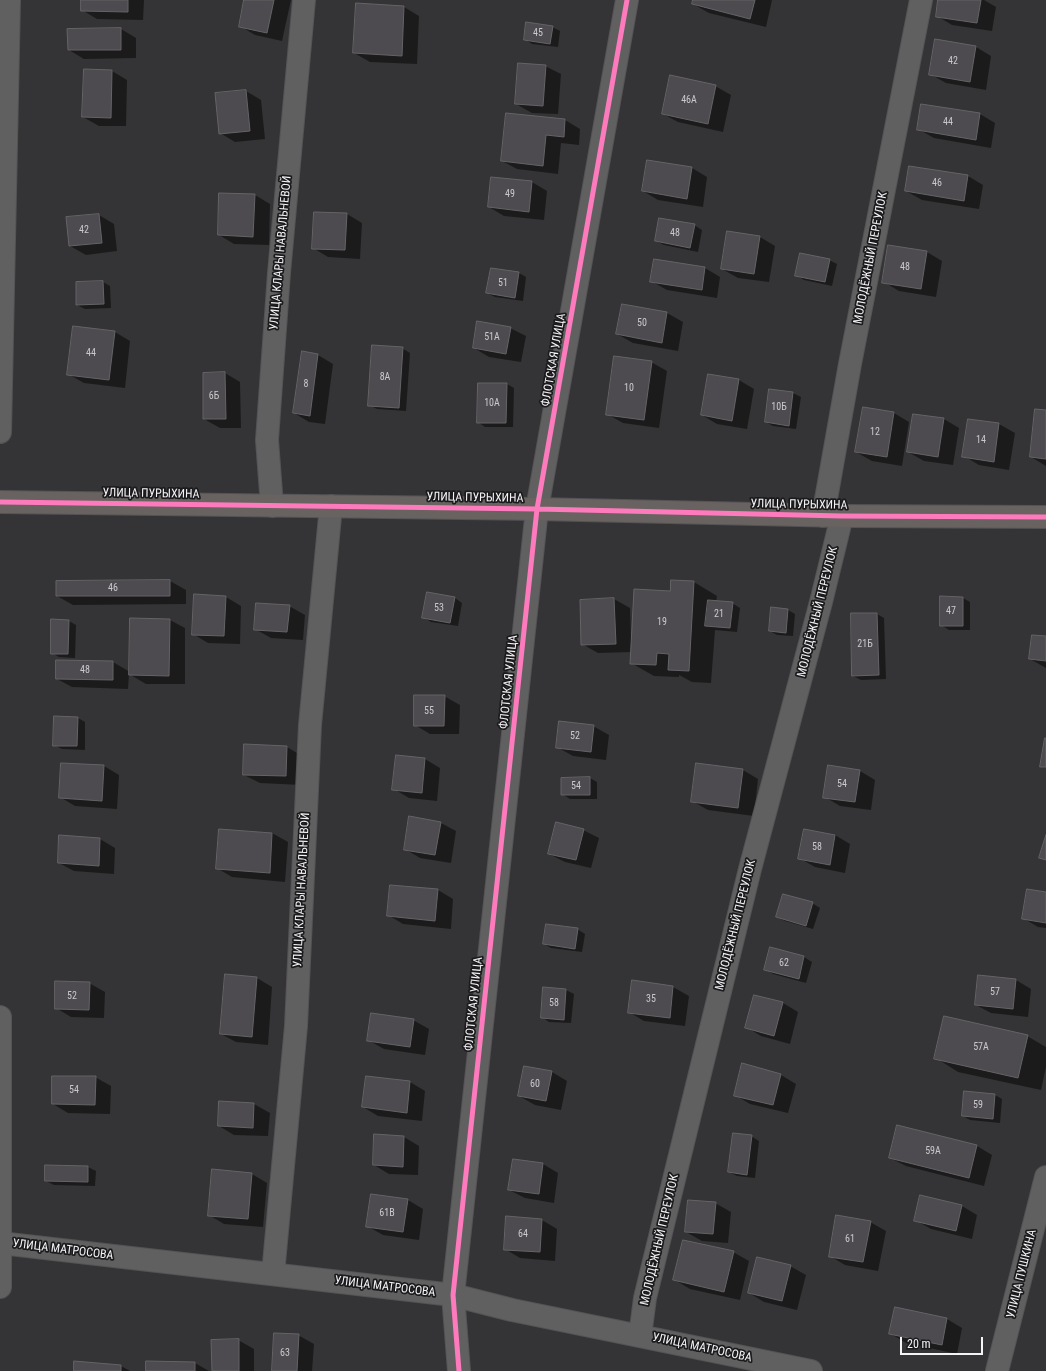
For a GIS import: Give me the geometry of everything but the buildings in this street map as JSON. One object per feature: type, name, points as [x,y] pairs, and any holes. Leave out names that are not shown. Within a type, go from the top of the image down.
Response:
[{"type":"street","points":[[0,432],[9,0]]},
{"type":"street","name":"УЛИЦА КЛАРЫ НАВАЛЬНЕВОЙ","points":[[272,506],[267,440],[279,272],[304,0]]},
{"type":"street","name":"ФЛОТСКАЯ УЛИЦА","points":[[459,1371],[453,1295],[538,509],[627,0]]},
{"type":"street","name":"МОЛОДЁЖНЫЙ ПЕРЕУЛОК","points":[[640,1336],[645,1298],[748,876],[821,602],[850,364],[922,0]]},
{"type":"street","name":"УЛИЦА ПУРЫХИНА","points":[[0,502],[538,509],[832,516],[1046,517]]},
{"type":"street","name":"УЛИЦА КЛАРЫ НАВАЛЬНЕВОЙ","points":[[273,1274],[296,1026],[310,725],[331,506]]},
{"type":"street","points":[[0,1017],[0,1287]]},
{"type":"street","name":"УЛИЦА ПУШКИНА","points":[[997,1371],[1046,1177]]},
{"type":"street","name":"УЛИЦА МАТРОСОВА","points":[[0,1243],[453,1295],[512,1310],[811,1371]]},
{"type":"cycle path","points":[[459,1371],[453,1295],[537,509],[627,0]]},
{"type":"cycle path","points":[[0,502],[537,509],[842,516],[1046,517]]}]
